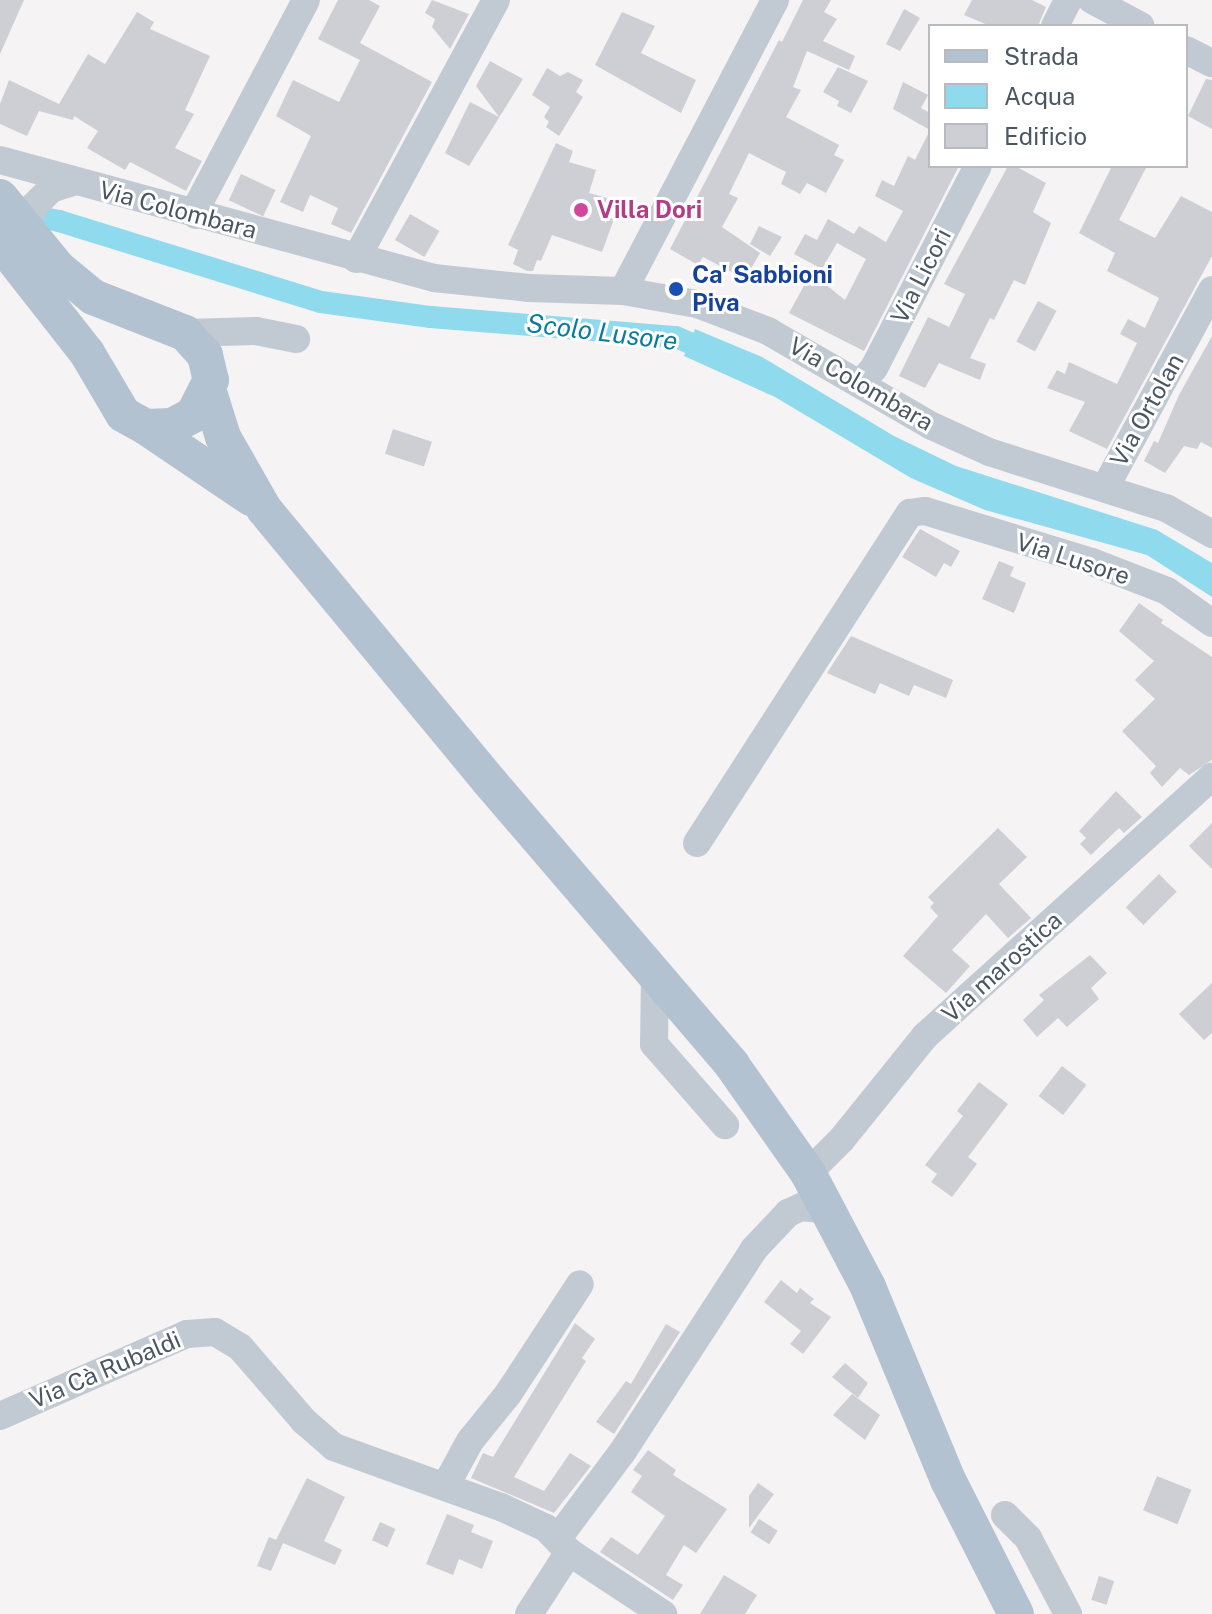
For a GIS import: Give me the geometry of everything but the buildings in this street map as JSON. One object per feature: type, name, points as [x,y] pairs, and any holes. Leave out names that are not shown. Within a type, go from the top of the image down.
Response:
[{"type":"main road","points":[[13,223],[58,268],[93,297],[185,333],[205,355],[209,385],[223,437],[264,509],[732,1065],[808,1173],[830,1210],[868,1287],[972,1530],[1016,1614]]},
{"type":"main road","points":[[13,223],[123,414],[220,474],[264,509]]},
{"type":"main road","points":[[146,427],[172,426],[193,415],[209,385]]},
{"type":"street","points":[[196,215],[306,0]]},
{"type":"street","points":[[356,259],[496,0]]},
{"type":"street","points":[[623,291],[775,0]]},
{"type":"street","points":[[1056,24],[1068,0]]},
{"type":"street","points":[[1092,0],[1137,24]]},
{"type":"street","points":[[1188,51],[1212,63]]},
{"type":"street","name":"Via Colombara","points":[[0,160],[356,259],[472,283],[623,291],[697,304],[733,316],[803,350],[932,426],[989,452],[1166,508],[1212,534]]},
{"type":"street","name":"Via Licori","points":[[860,384],[874,368],[977,168]]},
{"type":"street","name":"Via Colombara","points":[[13,223],[51,189],[73,182]]},
{"type":"street","name":"Via Ortolan","points":[[1105,488],[1212,290]]},
{"type":"street","points":[[185,333],[268,332],[296,339]]},
{"type":"street","points":[[209,385],[233,334]]},
{"type":"street","name":"Via Lusore","points":[[697,843],[910,513],[925,511],[1092,562],[1167,591],[1212,623]]},
{"type":"street","name":"Via marostica","points":[[808,1173],[842,1139],[925,1036],[1212,777]]},
{"type":"street","points":[[655,974],[653,1036],[659,1053],[709,1102],[725,1125]]},
{"type":"street","points":[[659,1053],[667,1037],[698,1025]]},
{"type":"street","points":[[529,1614],[564,1545],[754,1249],[777,1222],[801,1207],[830,1210]]},
{"type":"street","points":[[445,1487],[470,1441],[508,1394],[580,1284]]},
{"type":"street","name":"Via Cà Rubaldi","points":[[0,1416],[187,1334],[215,1332],[240,1347],[304,1421],[334,1447],[501,1507],[564,1545],[663,1614]]},
{"type":"street","points":[[1005,1515],[1028,1538],[1068,1614]]},
{"type":"street","points":[[972,1530],[972,1564],[996,1614]]},
{"type":"water","points":[[695,329],[762,357],[894,436],[956,466],[1157,530],[1212,563],[1212,597],[1147,555],[985,510],[911,478],[775,397],[684,356]]},
{"type":"waterway","name":"Scolo Lusore","points":[[16,213],[59,221],[321,302],[431,317],[676,337],[715,354]]},
{"type":"place","name":"Villa Dori","points":[[581,210]]},
{"type":"place","name":"Ca' Sabbioni Piva","points":[[676,289]]}]
